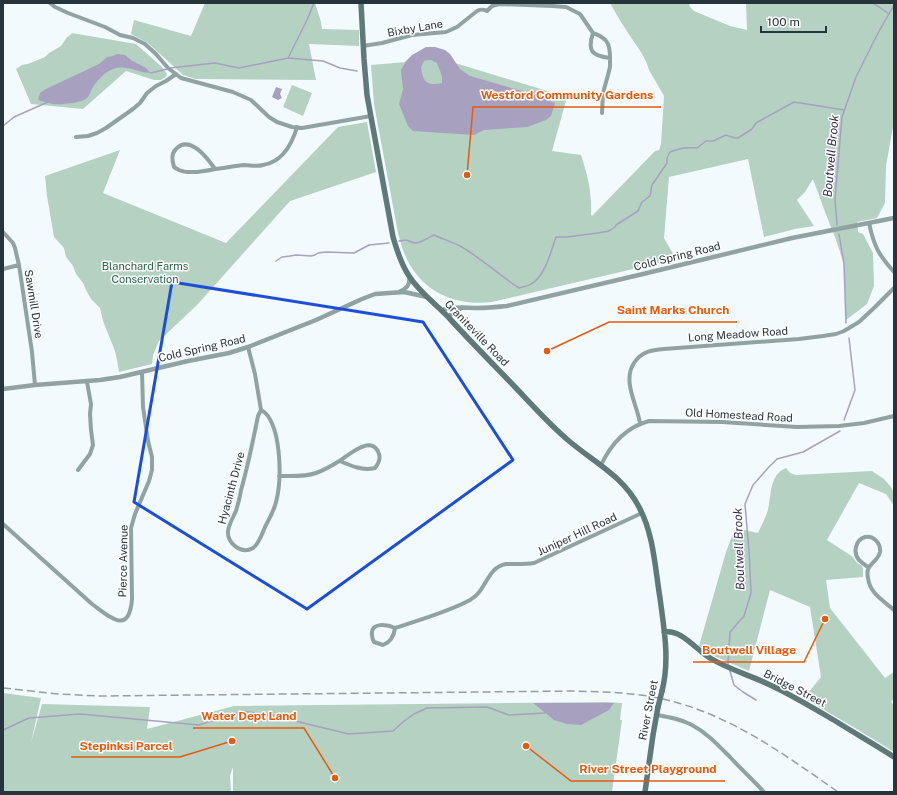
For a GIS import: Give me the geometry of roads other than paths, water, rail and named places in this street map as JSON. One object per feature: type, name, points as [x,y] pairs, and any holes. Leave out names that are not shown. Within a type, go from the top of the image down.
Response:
[{"type":"main road","name":"Graniteville Road","points":[[361,3],[366,80],[371,116],[393,237],[397,252],[408,275],[555,429],[576,447],[613,474],[635,500],[645,520],[650,538],[664,632]]},
{"type":"main road","name":"River Street","points":[[645,792],[653,735],[665,676],[666,664],[664,632]]},
{"type":"main road","name":"Bridge Street","points":[[664,632],[672,632],[680,635],[710,658],[787,693],[858,734],[894,757]]},
{"type":"street","points":[[50,3],[68,13],[145,44],[168,68],[181,78],[218,87],[242,96],[254,103],[269,117],[284,125],[302,128],[371,116]]},
{"type":"street","name":"Bixby Lane","points":[[363,46],[382,43],[412,35],[446,32],[457,27],[477,11],[481,9],[487,11],[492,6],[499,4],[566,7],[580,14],[593,33],[602,37],[607,42],[610,53],[610,67],[603,94],[602,113]]},
{"type":"street","points":[[593,33],[591,47],[593,52],[600,57],[610,58]]},
{"type":"street","points":[[76,137],[88,136],[106,128],[133,109],[156,86],[176,74]]},
{"type":"street","points":[[216,169],[203,154],[190,145],[181,145],[173,154],[172,160],[174,167],[180,171],[193,172],[216,169],[244,165],[264,165],[276,160],[289,147],[297,127]]},
{"type":"street","name":"Cold Spring Road","points":[[442,310],[453,307],[486,308],[507,306],[792,238],[894,218]]},
{"type":"street","points":[[870,223],[876,249],[894,272]]},
{"type":"street","name":"Sawmill Drive","points":[[3,232],[13,242],[19,265],[32,352],[35,385]]},
{"type":"street","points":[[3,269],[19,265]]},
{"type":"street","points":[[397,292],[406,288],[409,284],[410,279],[408,275]]},
{"type":"street","name":"Long Meadow Road","points":[[640,423],[629,378],[633,365],[638,358],[648,351],[799,339],[836,334],[859,322],[894,288]]},
{"type":"street","name":"Cold Spring Road","points":[[3,389],[35,385],[87,382],[120,377],[229,353],[248,347],[316,320],[375,294],[404,292],[427,296]]},
{"type":"street","name":"Cold Spring Road","points":[[448,317],[464,308]]},
{"type":"street","name":"Hyacinth Drive","points":[[248,347],[255,374],[261,410],[258,416],[246,473],[236,510],[228,531],[230,542],[239,549],[246,550],[252,548],[258,542],[276,504],[279,491],[276,436],[267,415],[261,410]]},
{"type":"street","name":"Pierce Avenue","points":[[3,524],[106,615],[113,619],[120,620],[124,620],[128,617],[132,598],[131,528],[152,470],[152,457],[143,407],[142,372]]},
{"type":"street","points":[[78,470],[90,454],[93,445],[90,414],[91,404],[87,382]]},
{"type":"street","name":"Old Homestead Road","points":[[601,465],[620,437],[630,428],[640,423],[649,421],[722,422],[797,427],[839,426],[864,423],[894,416]]},
{"type":"street","points":[[279,476],[298,476],[315,473],[340,461],[360,447],[368,445],[375,447],[380,458],[379,463],[375,468],[370,469],[352,466],[340,461]]},
{"type":"street","name":"Juniper Hill Road","points":[[395,628],[392,639],[387,644],[383,646],[374,642],[371,634],[377,626],[384,624],[395,628],[456,607],[472,599],[477,595],[493,572],[499,567],[506,564],[534,563],[642,513]]},
{"type":"street","points":[[868,568],[856,556],[855,550],[856,544],[864,537],[870,537],[875,540],[880,548],[878,558],[868,568],[867,572],[869,584],[877,597],[894,610]]},
{"type":"street","points":[[657,715],[684,721],[701,730],[764,792]]},
{"type":"waterway","points":[[288,58],[314,3]]},
{"type":"waterway","points":[[873,3],[888,13]]},
{"type":"waterway","name":"Boutwell Brook","points":[[837,225],[835,199],[842,117],[856,77],[894,5]]},
{"type":"waterway","points":[[170,68],[215,63],[239,68],[288,58],[323,61],[340,68],[357,71]]},
{"type":"waterway","points":[[151,73],[167,69]]},
{"type":"waterway","points":[[3,126],[14,117],[48,102]]},
{"type":"waterway","points":[[399,241],[406,240],[416,243],[434,235],[468,251],[519,288],[530,285],[536,281],[544,270],[556,237],[567,237],[609,231],[638,211],[642,202],[650,196],[652,185],[667,163],[667,158],[670,152],[684,148],[697,148],[706,141],[713,141],[726,135],[738,138],[752,129],[756,123],[794,102],[844,110]]},
{"type":"waterway","name":"Boutwell Brook","points":[[839,234],[844,264],[846,323]]},
{"type":"waterway","points":[[276,261],[282,257],[296,255],[311,256],[326,252],[354,253],[369,245],[389,243]]},
{"type":"waterway","name":"Boutwell Brook","points":[[844,420],[855,390],[849,338]]},
{"type":"waterway","name":"Boutwell Brook","points":[[728,664],[730,632],[744,616],[751,593],[745,504],[753,485],[777,459],[803,452],[840,431]]},
{"type":"waterway","name":"Boutwell Brook","points":[[730,671],[734,685],[756,700]]},
{"type":"waterway","points":[[3,730],[29,718],[80,714],[199,725],[242,711],[270,715],[349,734],[393,731],[414,714],[427,708],[487,707],[509,715],[545,712]]},
{"type":"railway","points":[[3,688],[58,694],[99,696],[575,691],[634,694],[679,703],[728,722],[751,734],[838,792]]},
{"type":"place","name":"Westford Community Gardens","points":[[467,175]]},
{"type":"place","name":"Saint Marks Church","points":[[547,351]]},
{"type":"place","name":"Boutwell Village","points":[[825,619]]},
{"type":"place","name":"Stepinksi Parcel","points":[[232,741]]},
{"type":"place","name":"River Street Playground","points":[[526,746]]},
{"type":"place","name":"Water Dept Land","points":[[335,778]]},
{"type":"park label","name":"Blanchard Farms Conservation","points":[[145,272]]}]
